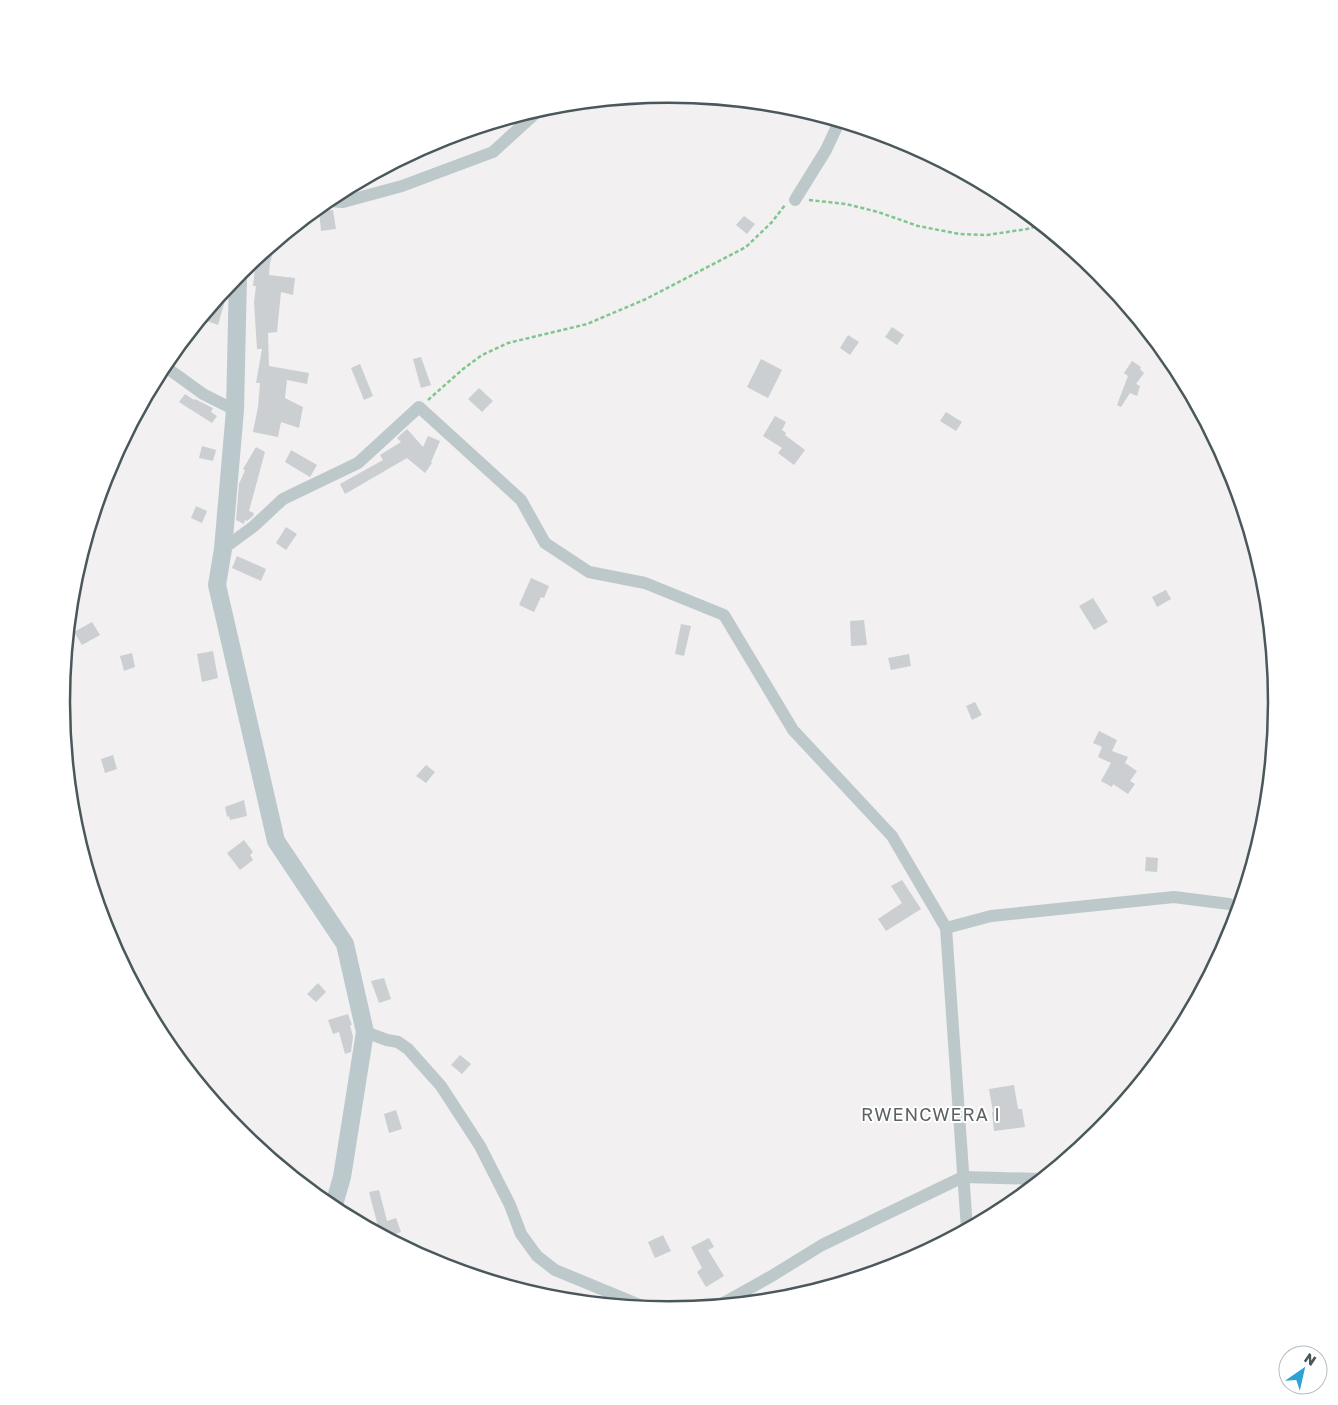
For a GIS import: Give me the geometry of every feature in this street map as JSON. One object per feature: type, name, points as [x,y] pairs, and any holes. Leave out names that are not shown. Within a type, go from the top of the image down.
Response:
[{"type":"street","points":[[340,202],[402,186],[493,152],[527,121]]},
{"type":"street","points":[[795,200],[826,150],[836,128]]},
{"type":"street","points":[[238,287],[235,410],[223,549],[217,585],[276,840],[345,944],[365,1032],[342,1177],[335,1200]]},
{"type":"street","points":[[171,371],[203,394],[235,410]]},
{"type":"street","points":[[223,549],[254,526],[283,499],[358,464],[419,407],[521,500],[545,543],[589,572],[646,583],[724,615],[793,730],[892,836],[946,928],[966,1222]]},
{"type":"street","points":[[946,928],[991,916],[1174,897],[1229,904]]},
{"type":"street","points":[[365,1032],[386,1040],[398,1042],[408,1049],[441,1086],[480,1146],[510,1205],[521,1234],[537,1256],[555,1270],[627,1300]]},
{"type":"street","points":[[734,1297],[822,1245],[963,1176],[1033,1179]]},
{"type":"path","points":[[419,407],[463,368],[482,355],[508,343],[587,324],[646,299],[746,248],[772,222],[784,206],[795,200],[815,200],[846,204],[878,212],[918,226],[959,234],[987,235],[1034,227]]},
{"type":"building","points":[[327,210],[333,210],[336,229],[321,231],[319,216]]},
{"type":"building","points":[[744,216],[755,224],[747,234],[736,225]]},
{"type":"building","points":[[273,253],[269,275],[295,278],[293,295],[281,292],[277,332],[268,333],[269,366],[309,373],[307,384],[287,380],[285,398],[303,407],[299,428],[281,422],[278,437],[253,432],[260,383],[256,383],[262,349],[257,349],[254,302],[256,286],[253,286],[255,270]]},
{"type":"building","points":[[225,302],[218,325],[208,321]]},
{"type":"building","points":[[892,327],[904,335],[897,345],[885,337]]},
{"type":"building","points":[[848,335],[859,342],[850,355],[840,348]]},
{"type":"building","points":[[421,357],[431,385],[421,388],[413,359]]},
{"type":"building","points":[[761,359],[782,370],[768,398],[747,387]]},
{"type":"building","points":[[1132,361],[1141,367],[1140,369],[1144,373],[1136,384],[1140,386],[1137,396],[1130,393],[1121,407],[1117,405],[1128,376],[1124,373]]},
{"type":"building","points":[[360,364],[373,396],[364,400],[351,368]]},
{"type":"building","points":[[479,388],[493,401],[482,412],[468,399]]},
{"type":"building","points":[[185,394],[213,408],[211,412],[217,416],[212,423],[179,402]]},
{"type":"building","points":[[946,412],[962,422],[956,431],[940,421]]},
{"type":"building","points":[[775,416],[786,422],[782,430],[786,433],[785,435],[805,450],[794,465],[778,453],[782,448],[763,436]]},
{"type":"building","points":[[407,429],[423,447],[428,436],[440,441],[432,463],[425,473],[407,458],[345,494],[340,484],[383,460],[380,455],[401,442],[397,438]]},
{"type":"building","points":[[202,446],[216,450],[213,461],[199,458]]},
{"type":"building","points":[[256,447],[265,452],[249,511],[254,513],[247,521],[245,520],[244,524],[236,520],[239,484],[245,470],[243,469]]},
{"type":"building","points":[[291,450],[317,465],[310,477],[285,462]]},
{"type":"building","points":[[196,506],[207,511],[202,523],[191,518]]},
{"type":"building","points":[[286,527],[297,534],[286,550],[276,543]]},
{"type":"building","points":[[237,556],[266,569],[261,581],[232,568]]},
{"type":"building","points":[[531,578],[549,586],[544,598],[541,597],[534,612],[519,605]]},
{"type":"building","points":[[1166,590],[1171,599],[1157,607],[1152,597]]},
{"type":"building","points":[[1093,598],[1108,622],[1094,630],[1079,606]]},
{"type":"building","points":[[864,620],[867,645],[851,646],[850,621]]},
{"type":"building","points":[[92,622],[100,635],[82,645],[74,632]]},
{"type":"building","points":[[681,624],[691,626],[684,656],[675,654]]},
{"type":"building","points":[[213,651],[218,678],[202,682],[197,654]]},
{"type":"building","points":[[132,653],[135,667],[124,671],[120,656]]},
{"type":"building","points":[[909,654],[911,666],[891,670],[888,658]]},
{"type":"building","points":[[975,702],[982,715],[972,720],[966,706]]},
{"type":"building","points":[[1099,731],[1117,740],[1112,751],[1128,757],[1125,763],[1137,771],[1130,781],[1135,784],[1128,794],[1113,784],[1112,787],[1101,781],[1111,763],[1098,757],[1102,747],[1093,743]]},
{"type":"building","points":[[113,755],[117,769],[105,773],[101,759]]},
{"type":"building","points":[[426,765],[435,772],[426,783],[416,776]]},
{"type":"building","points":[[244,800],[247,816],[230,820],[229,816],[227,817],[225,807]]},
{"type":"building","points":[[244,840],[253,852],[250,855],[253,860],[240,870],[227,853]]},
{"type":"building","points":[[1146,857],[1158,858],[1157,872],[1145,871]]},
{"type":"building","points":[[902,880],[921,909],[886,931],[878,919],[902,903],[891,886]]},
{"type":"building","points":[[384,978],[391,999],[379,1003],[371,981]]},
{"type":"building","points":[[318,983],[326,992],[316,1002],[307,994]]},
{"type":"building","points":[[348,1014],[352,1025],[350,1025],[353,1037],[351,1052],[345,1054],[339,1032],[333,1034],[328,1020]]},
{"type":"building","points":[[460,1055],[471,1064],[462,1074],[451,1065]]},
{"type":"building","points":[[1014,1085],[1018,1109],[1022,1109],[1025,1127],[994,1131],[989,1089]]},
{"type":"building","points":[[396,1110],[402,1129],[389,1133],[384,1114]]},
{"type":"building","points":[[379,1190],[387,1221],[396,1218],[401,1232],[394,1234],[378,1226],[369,1192]]},
{"type":"building","points":[[663,1235],[671,1251],[655,1258],[648,1242]]},
{"type":"building","points":[[709,1238],[714,1247],[708,1250],[724,1276],[706,1287],[697,1272],[702,1268],[691,1247]]},
{"type":"district","name":"RWENCWERA I","points":[[931,1115]]}]
